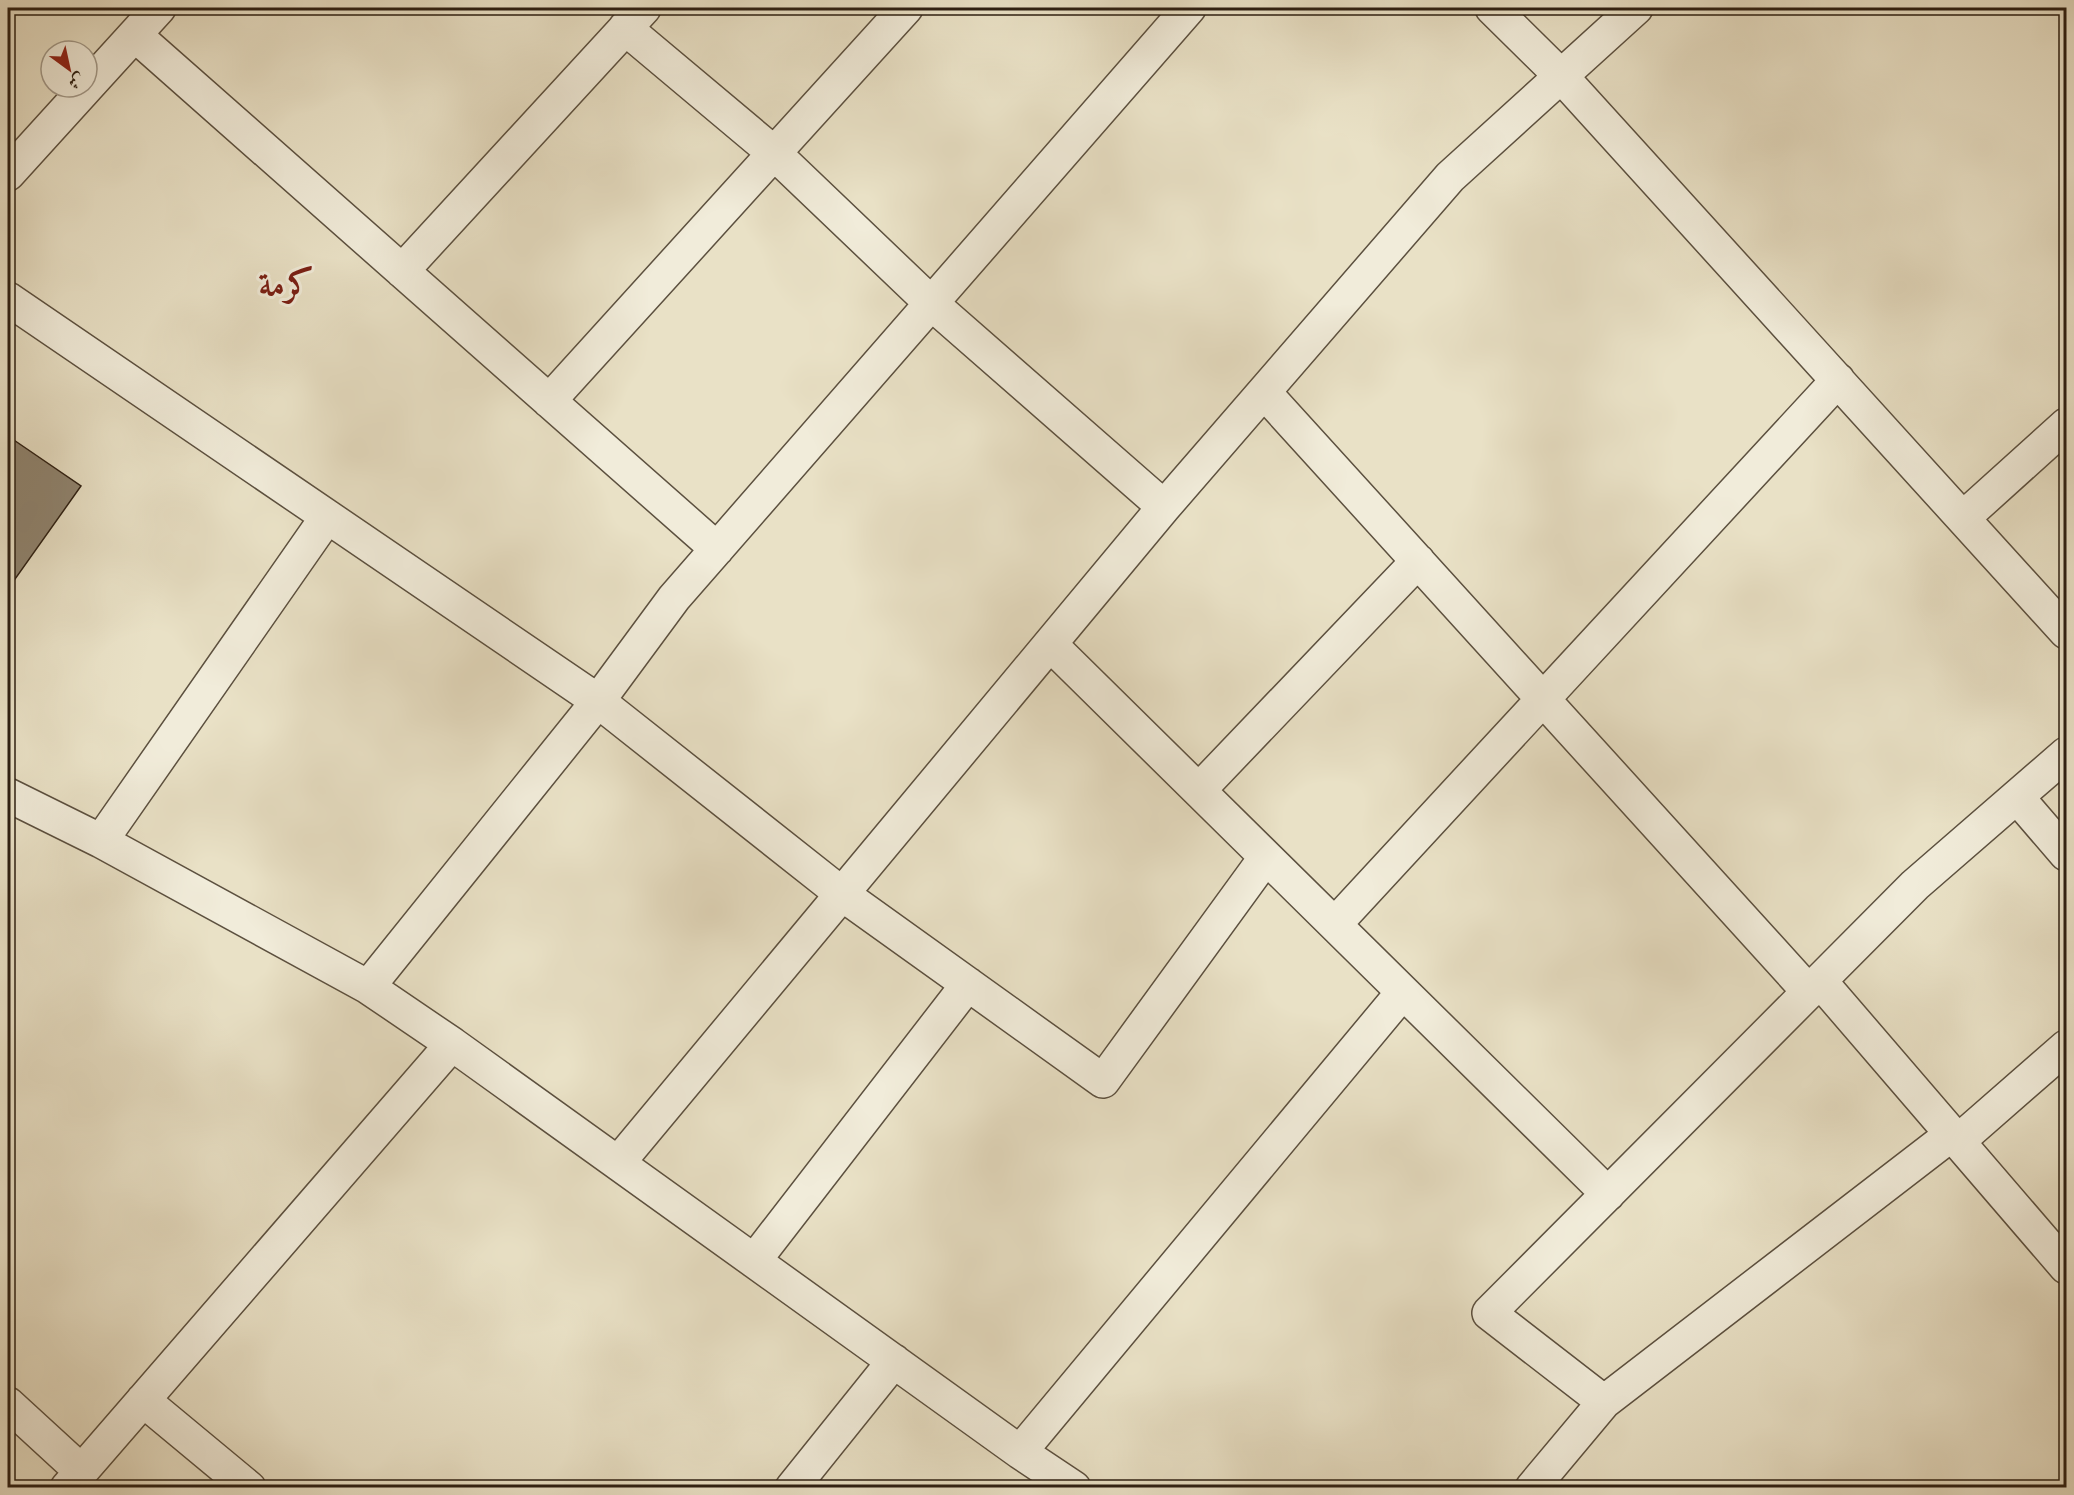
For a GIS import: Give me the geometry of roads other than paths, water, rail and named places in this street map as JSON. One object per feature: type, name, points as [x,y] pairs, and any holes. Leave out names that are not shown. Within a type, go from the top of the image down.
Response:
[{"type":"street","points":[[99,74],[159,8]]},
{"type":"street","points":[[549,401],[906,8]]},
{"type":"street","points":[[368,987],[598,701],[674,598],[1189,8]]},
{"type":"street","points":[[1492,8],[1561,76],[2067,632]]},
{"type":"street","points":[[618,1163],[1164,507],[1450,177],[1636,8]]},
{"type":"street","points":[[402,271],[634,18],[931,303],[1164,507]]},
{"type":"street","points":[[135,34],[717,549]]},
{"type":"street","points":[[8,174],[76,99]]},
{"type":"street","points":[[8,299],[598,701],[842,894],[1103,1081],[1266,856]]},
{"type":"street","points":[[1335,924],[1838,380]]},
{"type":"street","points":[[1264,392],[1543,699],[1952,1134],[2067,1267]]},
{"type":"street","points":[[1963,518],[2067,425]]},
{"type":"street","points":[[101,841],[327,517]]},
{"type":"street","points":[[1199,790],[1418,561]]},
{"type":"street","points":[[1050,644],[1608,1194]]},
{"type":"street","points":[[1604,1402],[1490,1313],[1915,885],[2067,754]]},
{"type":"street","points":[[8,795],[101,841],[368,987],[452,1044],[1020,1452],[1074,1488]]},
{"type":"street","points":[[2017,796],[2067,854]]},
{"type":"street","points":[[754,1261],[968,984]]},
{"type":"street","points":[[1020,1452],[1403,992]]},
{"type":"street","points":[[8,1404],[74,1479],[452,1044]]},
{"type":"street","points":[[1952,1134],[1963,1137],[2067,1047]]},
{"type":"street","points":[[1532,1488],[1604,1402],[1952,1134]]},
{"type":"street","points":[[792,1488],[894,1361]]},
{"type":"street","points":[[143,1400],[249,1488]]},
{"type":"district","name":"كرمة","points":[[286,286]]}]
